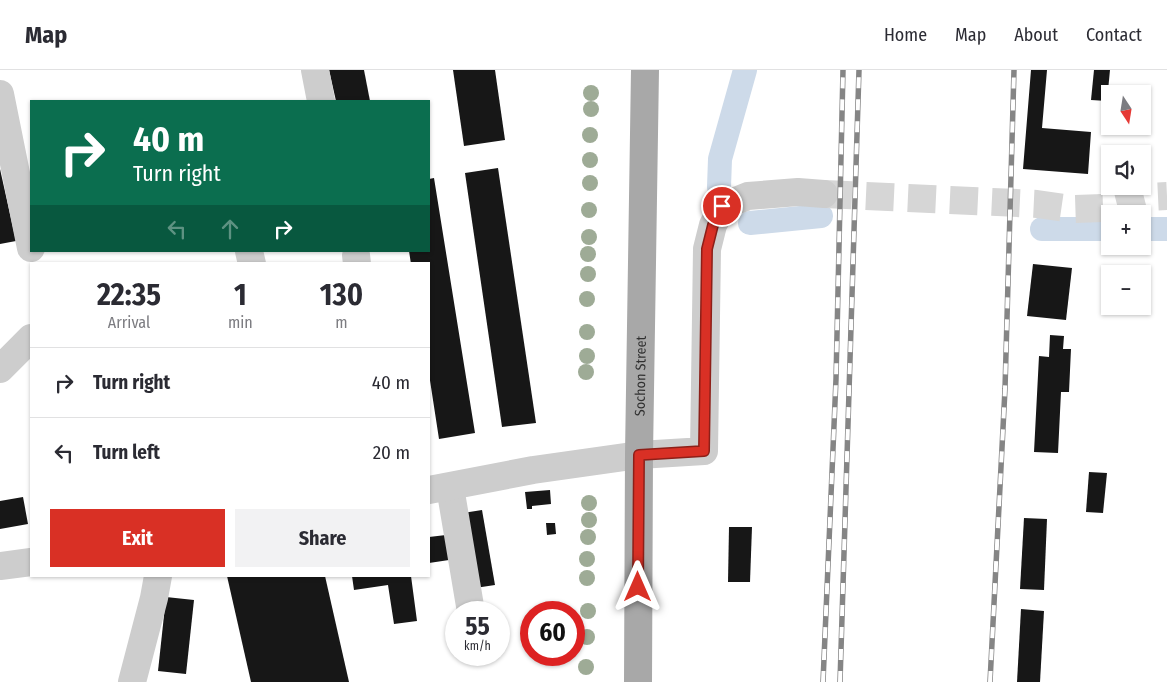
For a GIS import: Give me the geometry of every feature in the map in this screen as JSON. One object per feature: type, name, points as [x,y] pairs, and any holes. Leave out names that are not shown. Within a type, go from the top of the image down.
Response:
[{"type":"main road","name":"Sochon Street","points":[[638,682],[639,455],[645,70]]},
{"type":"street","points":[[315,70],[321,100]]},
{"type":"street","points":[[0,94],[30,240]]},
{"type":"street","points":[[468,601],[439,488],[533,470],[639,455],[704,451],[707,249],[713,225],[722,206],[748,196],[798,192],[824,194]]},
{"type":"street","points":[[0,368],[30,339]]},
{"type":"street","points":[[0,566],[30,562]]},
{"type":"street","points":[[132,682],[158,577]]},
{"type":"building","points":[[329,70],[364,70],[370,100],[336,100]]},
{"type":"building","points":[[453,70],[495,70],[505,140],[464,146]]},
{"type":"building","points":[[1031,70],[1047,70],[1042,128],[1091,132],[1088,174],[1023,169]]},
{"type":"building","points":[[1094,70],[1110,70],[1109,85],[1101,85],[1101,101],[1091,100]]},
{"type":"building","points":[[498,168],[536,423],[502,427],[465,173]]},
{"type":"building","points":[[0,169],[16,241],[0,244]]},
{"type":"building","points":[[434,178],[475,433],[439,439],[430,380],[430,262],[411,262],[409,252],[430,252],[430,179]]},
{"type":"building","points":[[1033,264],[1072,268],[1066,320],[1027,316]]},
{"type":"building","points":[[1050,335],[1064,336],[1063,349],[1071,349],[1069,392],[1061,392],[1058,453],[1034,452],[1039,356],[1049,357]]},
{"type":"building","points":[[1089,472],[1107,473],[1103,513],[1086,512]]},
{"type":"building","points":[[550,490],[551,504],[532,506],[532,509],[527,509],[525,492]]},
{"type":"building","points":[[23,497],[28,524],[0,529],[0,501]]},
{"type":"building","points":[[482,510],[495,585],[475,588],[463,513]]},
{"type":"building","points":[[1024,518],[1047,519],[1044,590],[1020,589]]},
{"type":"building","points":[[546,523],[555,523],[556,534],[547,535]]},
{"type":"building","points":[[729,527],[752,527],[750,582],[728,582]]},
{"type":"building","points":[[446,535],[449,560],[430,563],[430,537]]},
{"type":"building","points":[[227,577],[325,577],[349,682],[251,682]]},
{"type":"building","points":[[352,577],[411,577],[417,621],[394,624],[388,585],[354,590]]},
{"type":"building","points":[[166,597],[194,600],[186,674],[158,671]]},
{"type":"building","points":[[1021,609],[1044,611],[1040,682],[1017,682]]},
{"type":"waterway","points":[[719,187],[720,159],[745,70]]},
{"type":"waterway","points":[[750,223],[821,216]]},
{"type":"waterway","points":[[1042,229],[1101,229]]},
{"type":"waterway","points":[[1151,229],[1167,229]]},
{"type":"tunnel","points":[[824,194],[1037,204],[1072,209],[1103,208],[1146,197],[1167,196]]},
{"type":"railway","points":[[823,682],[836,379],[843,70]]},
{"type":"railway","points":[[840,682],[859,70]]},
{"type":"railway","points":[[990,682],[1005,389],[1014,70]]},
{"type":"route","points":[[638,587],[639,455],[704,451],[707,249],[713,225],[722,206]]}]
